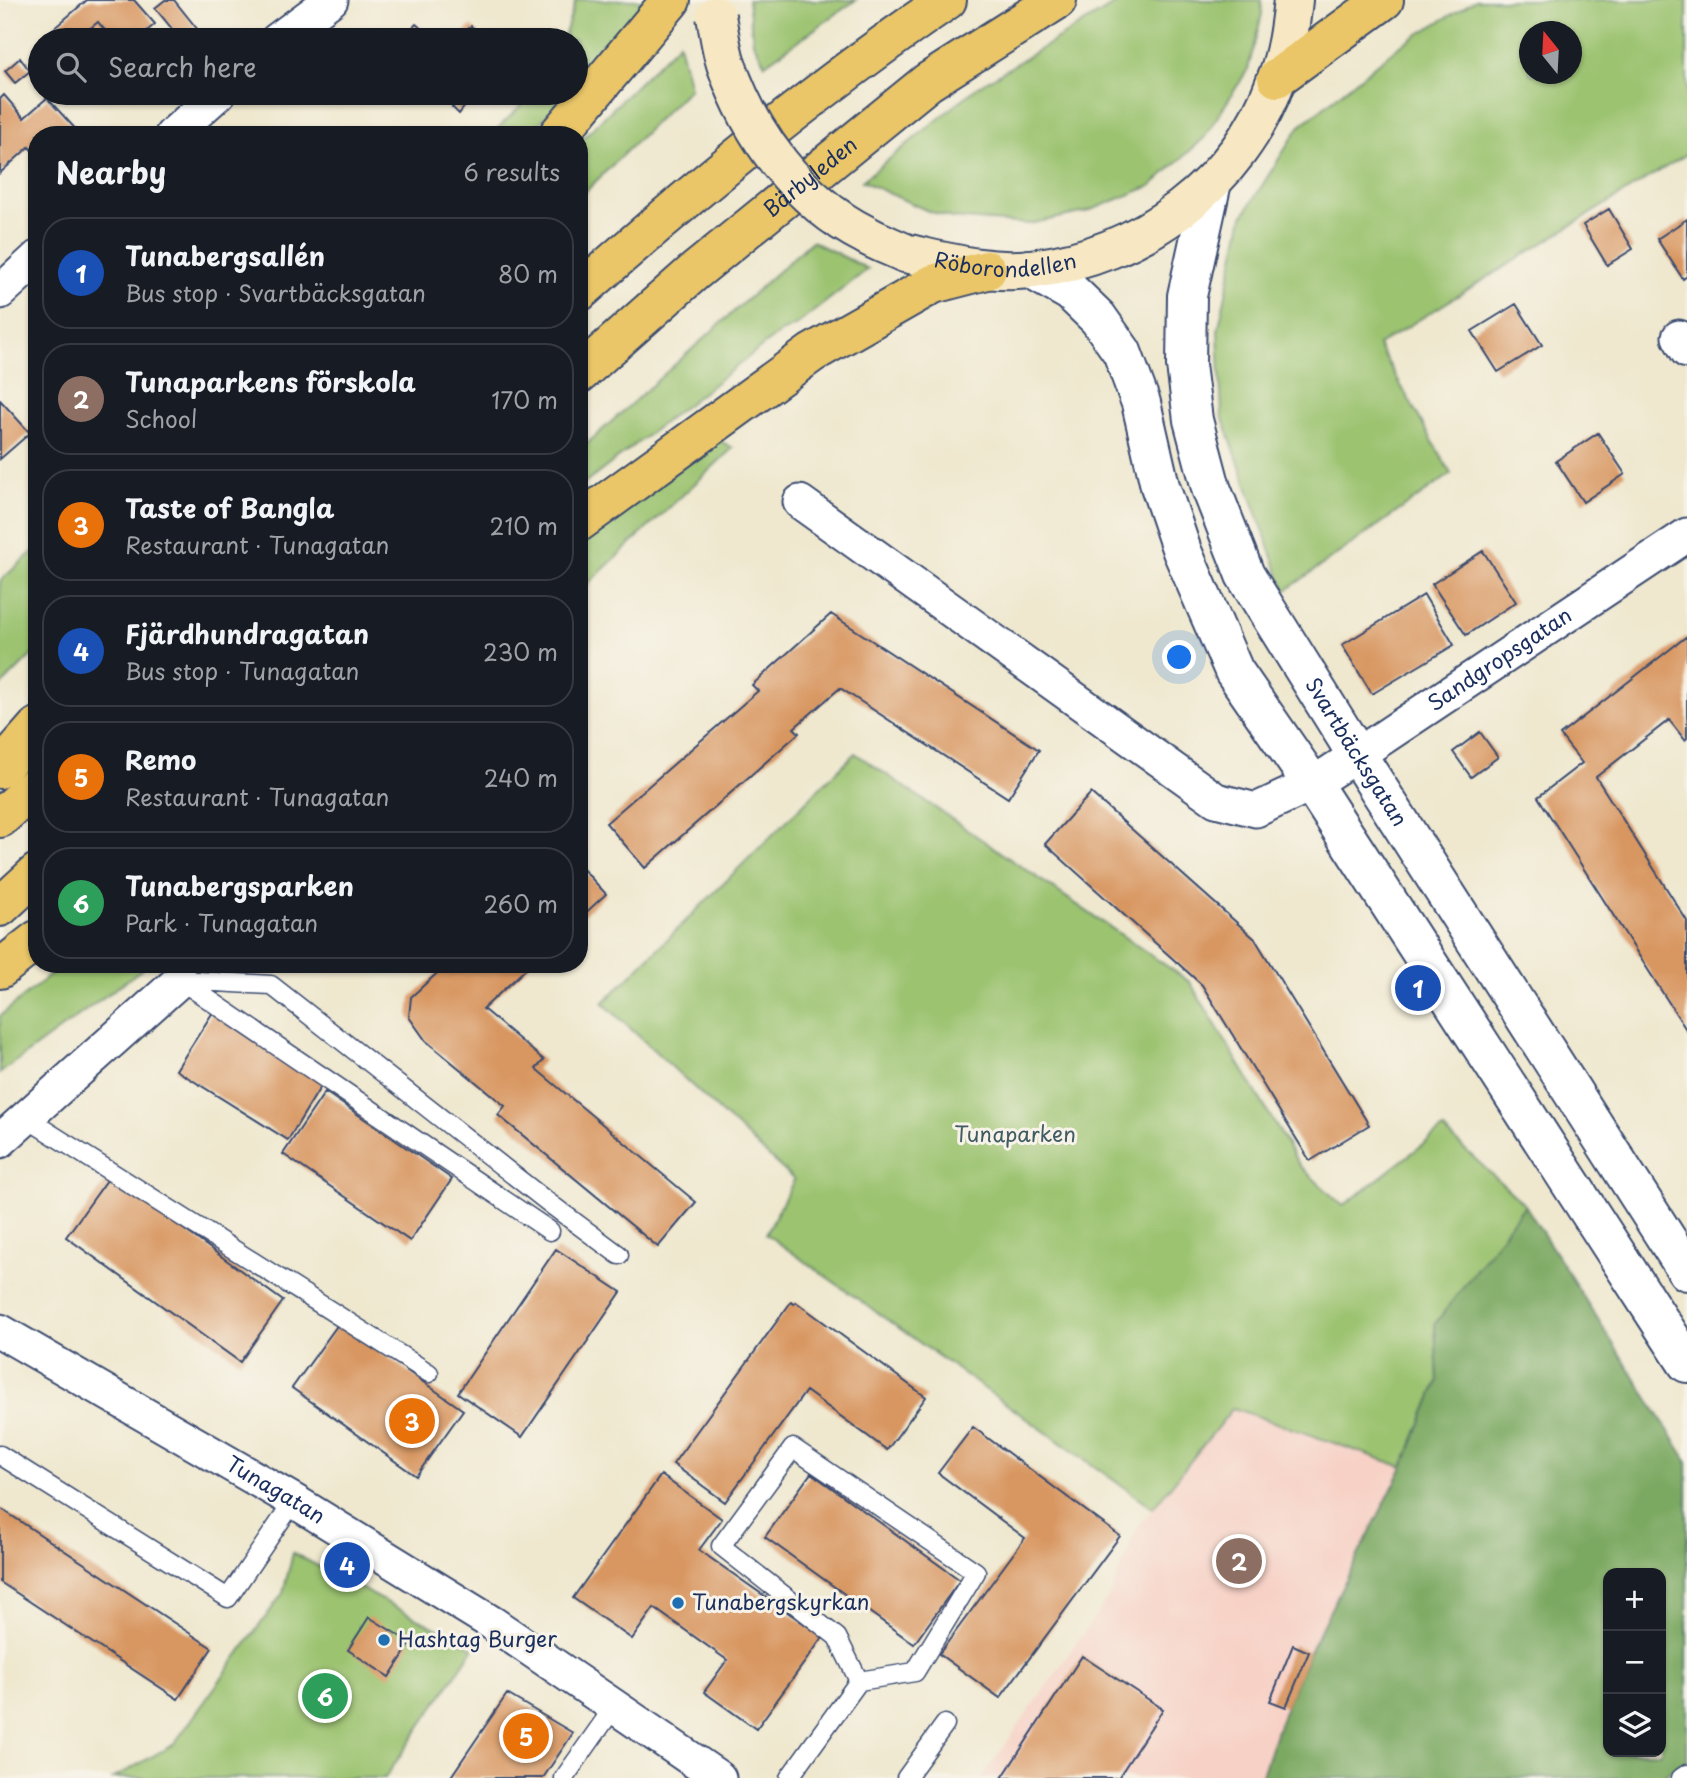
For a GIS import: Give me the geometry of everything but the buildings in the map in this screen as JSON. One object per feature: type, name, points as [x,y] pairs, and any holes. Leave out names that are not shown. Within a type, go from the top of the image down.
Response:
[{"type":"main road","points":[[588,99],[671,0]]},
{"type":"main road","points":[[588,284],[658,222],[878,47],[947,0]]},
{"type":"main road","name":"Bärbyleden","points":[[588,366],[692,273],[928,82],[1057,0]]},
{"type":"main road","name":"Röborondellen","points":[[716,8],[725,61],[741,103],[764,143],[785,170],[826,209],[864,234],[905,253],[987,270],[1030,270],[1081,260],[1129,242],[1173,216],[1212,183],[1250,134],[1277,79],[1289,34],[1293,0]]},
{"type":"main road","points":[[1277,79],[1384,0]]},
{"type":"main road","points":[[566,126],[583,105]]},
{"type":"main road","points":[[588,515],[811,353],[933,284],[987,270]]},
{"type":"main road","points":[[0,769],[28,737]]},
{"type":"main road","points":[[0,818],[28,793]]},
{"type":"main road","points":[[0,906],[28,881]]},
{"type":"main road","points":[[0,969],[28,947]]},
{"type":"street","points":[[293,28],[331,0]]},
{"type":"street","points":[[182,126],[206,105]]},
{"type":"street","name":"Svartbäcksgatan","points":[[1212,183],[1187,296],[1186,365],[1193,420],[1211,488],[1245,575],[1687,1271]]},
{"type":"street","points":[[0,292],[28,266]]},
{"type":"street","points":[[1030,270],[1071,292],[1098,318],[1122,352],[1141,403],[1160,486],[1182,551],[1234,671],[1312,784],[1687,1363]]},
{"type":"street","points":[[800,502],[1216,800],[1256,810],[1312,784]]},
{"type":"street","name":"Sandgropsgatan","points":[[1312,784],[1687,535]]},
{"type":"street","points":[[0,1141],[180,980]]},
{"type":"street","name":"Tunagatan","points":[[0,1331],[294,1501],[492,1623],[719,1778]]},
{"type":"lane","points":[[180,980],[550,1231]]},
{"type":"lane","points":[[180,980],[271,985],[619,1255]]},
{"type":"lane","points":[[26,1118],[429,1373]]},
{"type":"lane","points":[[789,1778],[859,1681],[915,1672],[976,1572],[793,1448],[721,1546],[837,1637],[859,1681]]},
{"type":"lane","points":[[0,1455],[228,1598],[294,1501]]},
{"type":"lane","points":[[564,1778],[614,1707]]},
{"type":"lane","points":[[906,1778],[945,1724]]},
{"type":"lane","points":[[1681,1778],[1687,1774]]},
{"type":"shaded area","points":[[1233,1408],[1403,1467],[1309,1652],[1280,1721],[1261,1778],[982,1778],[1111,1594],[1137,1528]]},
{"type":"green space","points":[[576,0],[645,0],[588,77],[588,28],[567,28]]},
{"type":"green space","points":[[748,0],[856,0],[765,64],[753,42]]},
{"type":"green space","points":[[1122,0],[1261,0],[1262,14],[1248,69],[1204,138],[1151,186],[1086,212],[1029,224],[952,218],[928,211],[862,181],[979,86]]},
{"type":"green space","points":[[1476,0],[1687,0],[1687,154],[1378,345],[1451,474],[1285,591],[1222,416],[1218,331],[1243,216],[1299,127],[1399,46]]},
{"type":"green space","points":[[679,43],[690,88],[588,189],[588,133]]},
{"type":"green space","points":[[522,105],[557,105],[537,126],[500,126]]},
{"type":"green space","points":[[812,241],[868,269],[795,326],[781,332],[588,481],[588,443]]},
{"type":"green space","points":[[717,439],[733,448],[588,584],[588,539]]},
{"type":"green space","points":[[28,556],[28,659],[0,687],[0,581]]},
{"type":"green space","name":"Tunaparken","points":[[855,753],[1190,982],[1300,1166],[1343,1206],[1443,1129],[1525,1205],[1435,1324],[1438,1381],[1403,1467],[1233,1408],[1153,1508],[766,1234],[794,1180],[603,1003]]},
{"type":"green space","points":[[53,973],[137,973],[0,1073],[0,1016]]},
{"type":"green space","points":[[1525,1205],[1687,1460],[1687,1759],[1661,1778],[1261,1778],[1280,1721],[1309,1652],[1403,1467],[1438,1381],[1435,1324]]},
{"type":"green space","points":[[293,1553],[474,1648],[385,1778],[114,1778],[174,1744],[283,1593]]},
{"type":"place","name":"Tunabergsallén","points":[[1418,988]]},
{"type":"place","name":"Taste of Bangla","points":[[412,1421]]},
{"type":"place","name":"Tunaparkens förskola","points":[[1239,1561]]},
{"type":"place","name":"Fjärdhundragatan","points":[[347,1565]]},
{"type":"place","name":"Tunabergskyrkan","points":[[678,1603]]},
{"type":"place","name":"Hashtag Burger","points":[[384,1640]]},
{"type":"place","name":"Tunabergsparken","points":[[325,1696]]},
{"type":"place","name":"Remo","points":[[526,1736]]}]
